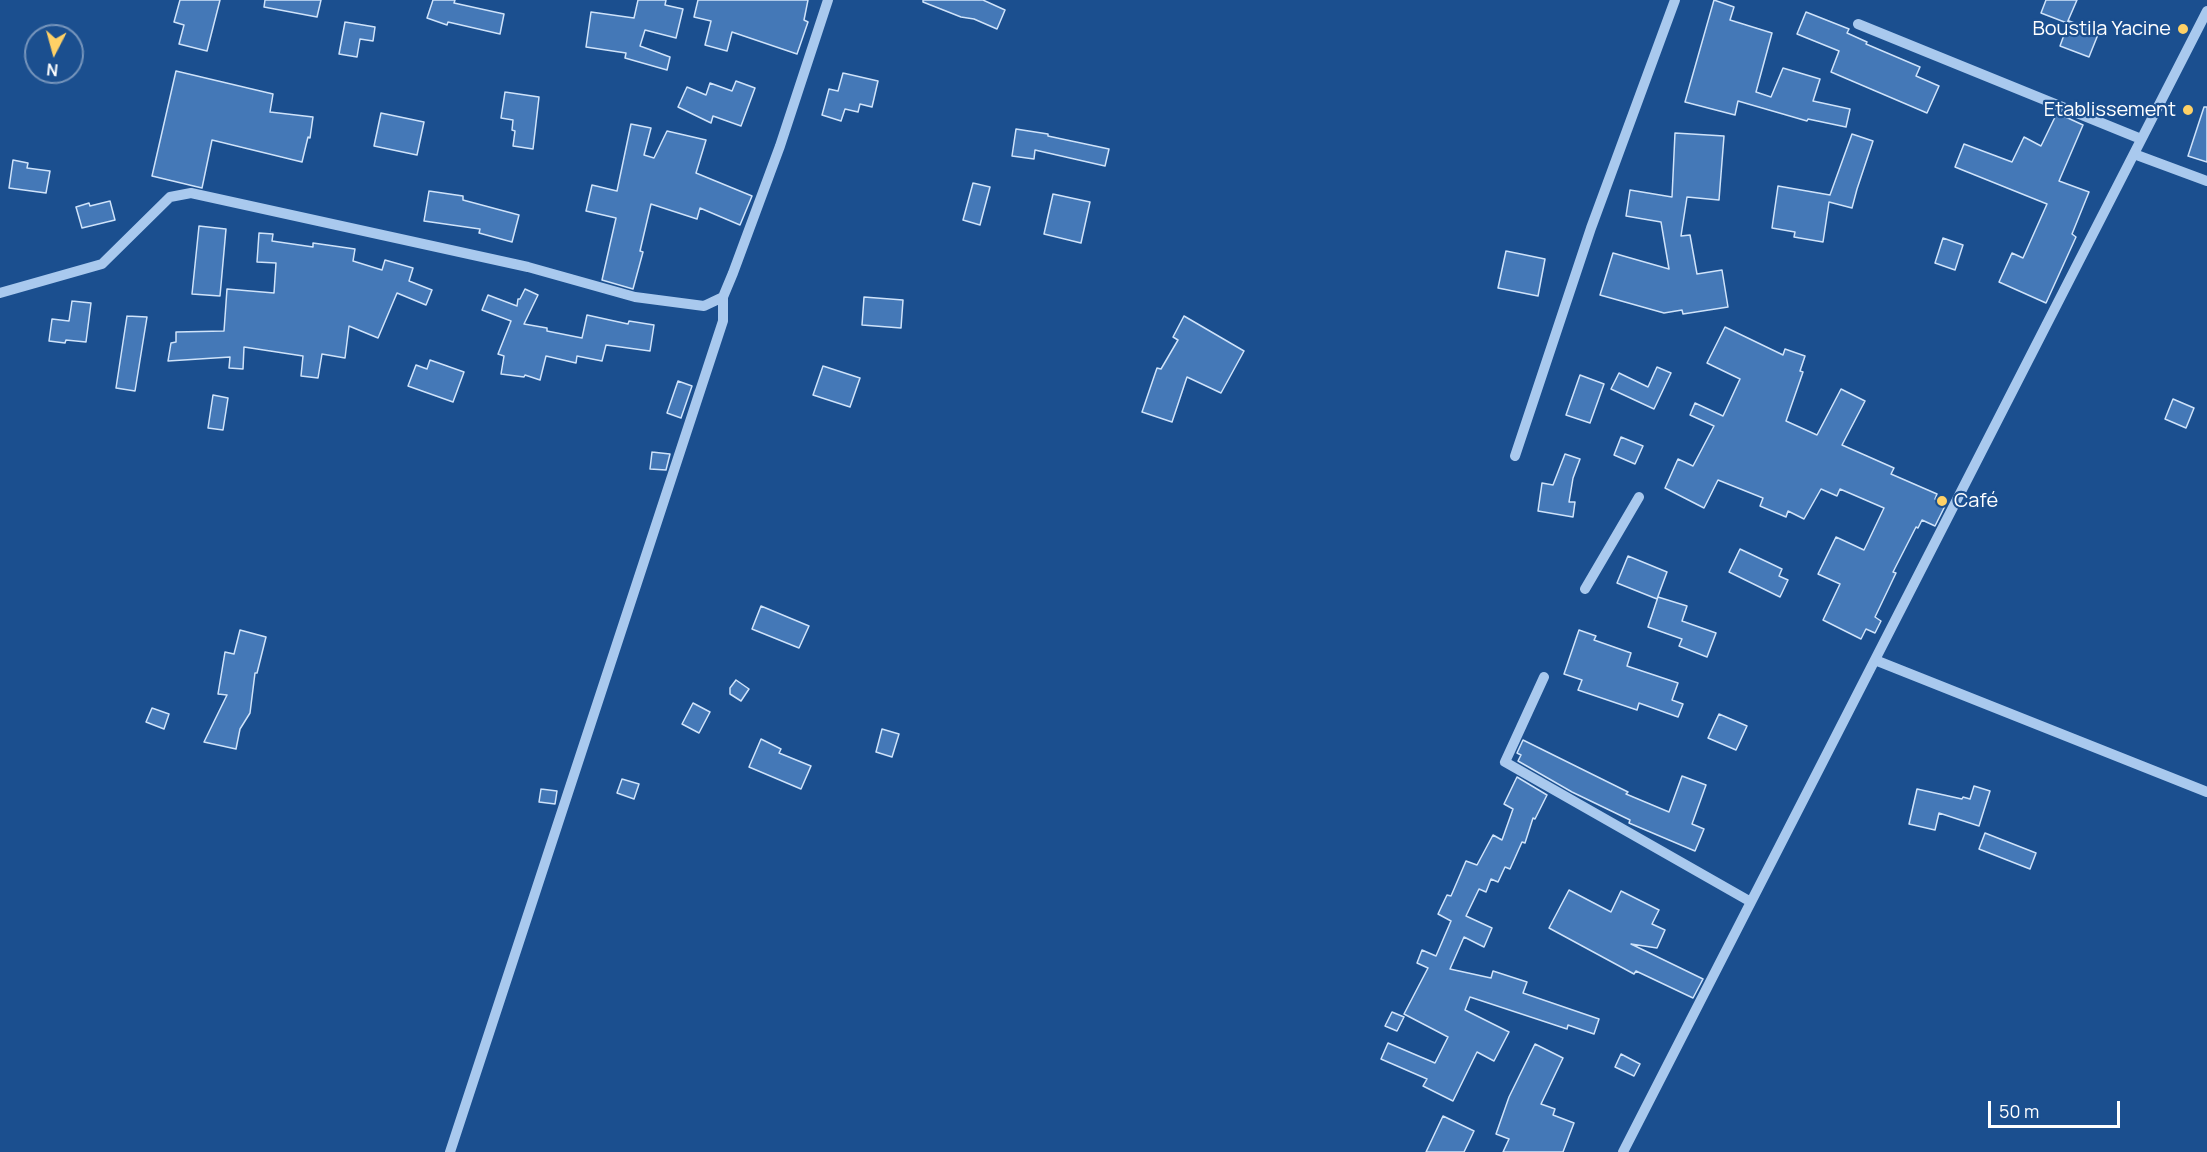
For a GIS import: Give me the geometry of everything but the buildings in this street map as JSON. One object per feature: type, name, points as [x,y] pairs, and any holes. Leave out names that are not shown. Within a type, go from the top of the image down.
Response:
[{"type":"street","points":[[450,1152],[723,321],[723,297],[780,146],[828,0]]},
{"type":"street","points":[[1515,456],[1591,228],[1675,0]]},
{"type":"street","points":[[1623,1152],[2207,11]]},
{"type":"street","points":[[1858,24],[2141,139]]},
{"type":"street","points":[[2134,154],[2207,181]]},
{"type":"street","points":[[0,292],[102,264],[170,197],[191,193],[528,267],[636,297],[704,306],[723,297]]},
{"type":"street","points":[[1585,589],[1639,497]]},
{"type":"street","points":[[1875,660],[2207,792]]},
{"type":"street","points":[[1544,676],[1505,762],[1752,902]]},
{"type":"place","name":"Boustila Yacine","points":[[2183,29]]},
{"type":"place","name":"Etablissement","points":[[2188,110]]},
{"type":"place","name":"Café","points":[[1942,501]]}]
